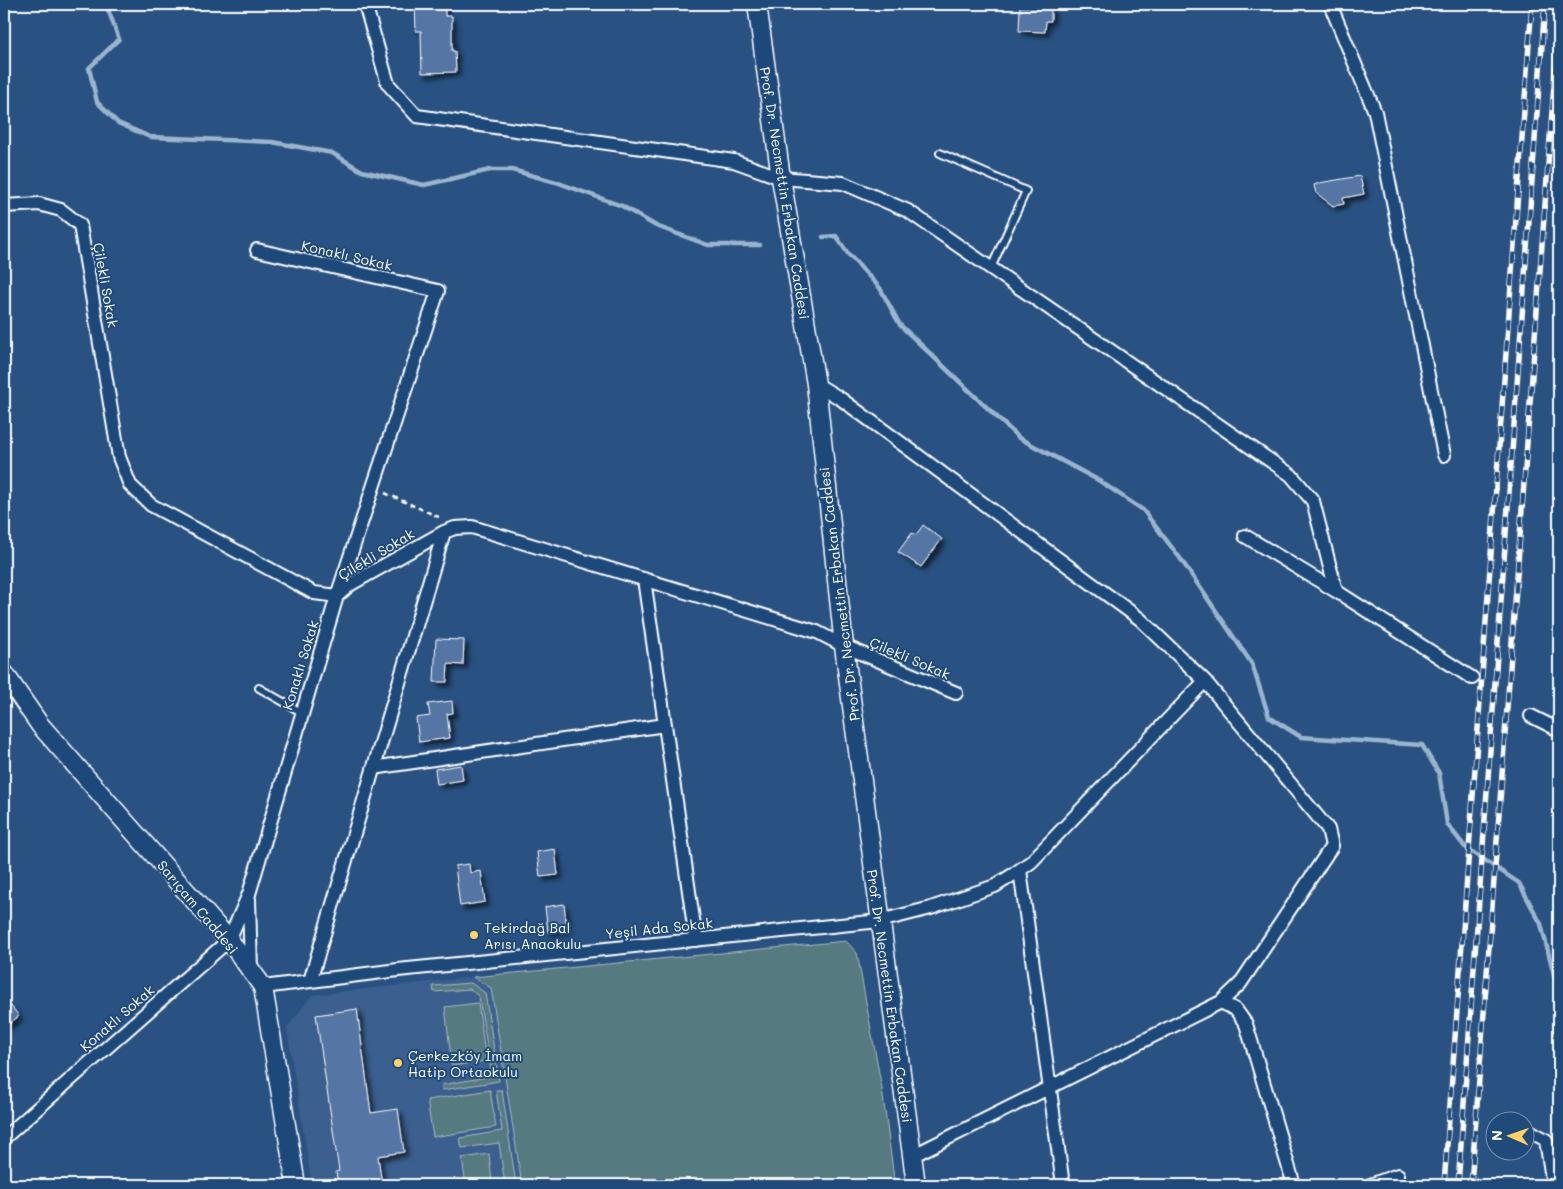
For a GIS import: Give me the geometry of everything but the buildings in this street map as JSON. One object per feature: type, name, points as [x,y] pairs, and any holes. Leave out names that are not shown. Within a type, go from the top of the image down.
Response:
[{"type":"street","points":[[365,4],[388,84],[417,116],[734,161],[780,178],[843,183],[908,211],[1291,475],[1313,501],[1336,591]]},
{"type":"street","name":"Prof. Dr. Necmettin Erbakan Caddesi","points":[[757,4],[780,178],[816,384],[844,646],[916,1185]]},
{"type":"street","points":[[1330,4],[1375,112],[1444,455]]},
{"type":"street","name":"Çilekli Sokak","points":[[4,206],[39,204],[61,210],[80,226],[119,457],[130,485],[151,506],[314,593],[337,596],[350,584],[450,530],[472,527],[817,632],[844,646],[956,693]]},
{"type":"street","name":"Konaklı Sokak","points":[[4,1138],[229,940],[249,894],[301,712],[337,596],[438,291],[257,250]]},
{"type":"street","points":[[816,384],[841,399],[1140,619],[1205,681],[1328,829],[1332,846],[1240,984],[1221,1002],[912,1156]]},
{"type":"street","points":[[310,981],[374,768],[450,530]]},
{"type":"street","points":[[1245,536],[1336,591],[1472,678]]},
{"type":"street","points":[[644,579],[696,940]]},
{"type":"street","name":"Sarıçam Caddesi","points":[[4,673],[40,724],[229,940],[263,987],[296,1185]]},
{"type":"street","name":"Yeşil Ada Sokak","points":[[263,987],[398,970],[880,921],[931,908],[995,886],[1031,862],[1205,681]]},
{"type":"street","points":[[1531,716],[1559,730]]},
{"type":"street","points":[[374,768],[665,725]]},
{"type":"street","points":[[1020,870],[1063,1185]]},
{"type":"street","points":[[249,894],[251,971]]},
{"type":"street","points":[[1221,1002],[1236,1010],[1246,1024],[1294,1185]]},
{"type":"street","points":[[1536,1134],[1546,1140],[1553,1185]]},
{"type":"street","points":[[1370,1185],[1398,1175]]},
{"type":"lane","points":[[940,153],[1026,191],[991,268]]},
{"type":"lane","points":[[259,688],[301,712]]},
{"type":"path","points":[[372,488],[446,520],[450,530]]},
{"type":"shaded area","points":[[473,977],[491,988],[522,1185],[312,1185],[287,1028],[312,995]]},
{"type":"green space","points":[[846,941],[857,953],[882,1089],[895,1185],[522,1185],[491,988],[473,977]]},
{"type":"green space","points":[[471,983],[485,993],[499,1081],[443,1090],[442,1085],[492,1076],[479,997],[470,989],[434,992],[433,986]]},
{"type":"green space","points":[[478,1003],[486,1061],[452,1066],[445,1007]]},
{"type":"green space","points":[[490,1090],[496,1127],[433,1137],[427,1100]]},
{"type":"green space","points":[[496,1090],[502,1090],[516,1185],[505,1185],[499,1143],[462,1148],[460,1138],[502,1131]]},
{"type":"green space","points":[[489,1154],[492,1182],[466,1185],[462,1158]]},
{"type":"waterway","points":[[106,4],[119,39],[89,68],[97,102],[118,123],[150,137],[272,142],[332,153],[362,171],[424,185],[490,170],[512,170],[556,182],[622,206],[656,226],[708,245],[760,245]]},
{"type":"waterway","points":[[823,237],[836,236],[849,255],[880,288],[900,325],[1019,438],[1098,480],[1143,510],[1180,558],[1252,664],[1269,717],[1301,737],[1422,745],[1439,773],[1447,824],[1465,847],[1519,883],[1541,924],[1559,994],[1556,1061],[1559,1069]]},
{"type":"railway","points":[[1444,1185],[1532,4]]},
{"type":"railway","points":[[1458,1185],[1545,4]]},
{"type":"railway","points":[[1471,1185],[1559,19]]},
{"type":"place","name":"Tekirdağ Bal Arısı Anaokulu","points":[[474,935]]},
{"type":"place","name":"Çerkezköy İmam Hatip Ortaokulu","points":[[398,1063]]}]
